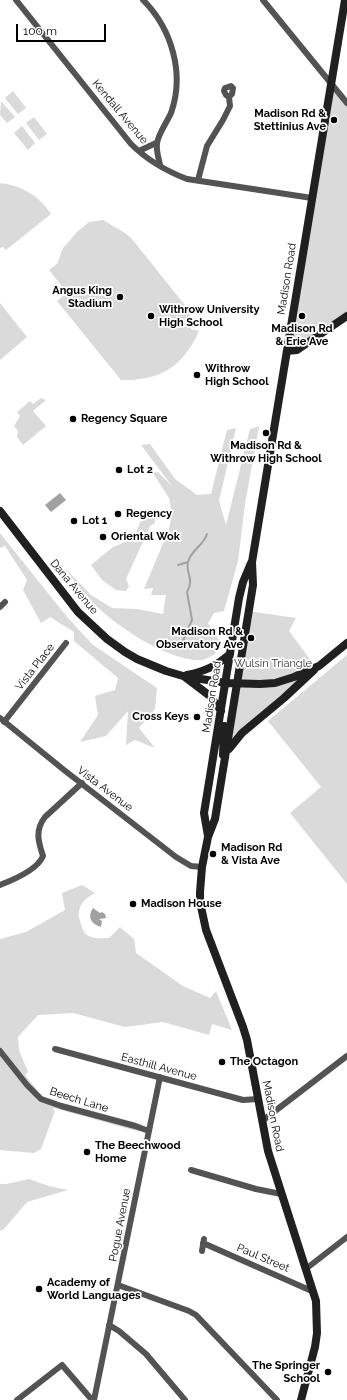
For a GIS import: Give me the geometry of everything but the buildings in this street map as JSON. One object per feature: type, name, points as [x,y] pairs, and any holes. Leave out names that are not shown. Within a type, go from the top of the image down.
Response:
[{"type":"main road","name":"Madison Road","points":[[301,1400],[312,1361],[317,1333],[316,1301],[307,1268],[281,1194],[268,1149],[243,1027],[203,920],[200,892],[202,867],[208,837],[215,819],[224,773],[253,586],[252,562],[345,0]]},
{"type":"main road","points":[[287,350],[297,350],[347,316]]},
{"type":"main road","name":"Dana Avenue","points":[[0,511],[78,612],[107,640],[137,659],[166,671],[183,676],[226,683],[275,683],[294,677],[318,666]]},
{"type":"main road","name":"Madison Road","points":[[208,837],[204,813],[239,598],[243,582],[252,562]]},
{"type":"main road","points":[[227,752],[242,733],[284,698],[318,666],[347,643]]},
{"type":"main road","points":[[183,676],[203,672],[216,665],[230,654]]},
{"type":"main road","points":[[183,676],[210,696],[221,711]]},
{"type":"main road","points":[[224,773],[223,735],[230,689],[226,683]]},
{"type":"street","name":"Kendall Avenue","points":[[16,0],[138,151],[177,175],[187,178],[312,198]]},
{"type":"street","points":[[143,0],[153,10],[162,24],[173,51],[176,69],[176,90],[174,101],[170,114],[156,143],[160,165]]},
{"type":"street","points":[[262,0],[347,103]]},
{"type":"street","points":[[198,180],[207,146],[230,106],[229,97]]},
{"type":"street","points":[[138,151],[156,143]]},
{"type":"street","points":[[0,607],[5,602]]},
{"type":"street","name":"Vista Place","points":[[2,720],[66,643]]},
{"type":"street","name":"Vista Avenue","points":[[2,720],[186,864],[202,867]]},
{"type":"street","points":[[0,885],[29,870],[41,860],[43,856],[39,844],[38,831],[40,824],[45,817],[82,783]]},
{"type":"street","name":"Easthill Avenue","points":[[55,1049],[243,1100],[258,1099]]},
{"type":"street","name":"Beech Lane","points":[[0,1051],[27,1085],[41,1099],[149,1131]]},
{"type":"street","points":[[262,1120],[347,1056]]},
{"type":"street","name":"Pogue Avenue","points":[[93,1400],[160,1077]]},
{"type":"street","points":[[191,1170],[256,1189],[281,1194]]},
{"type":"street","points":[[307,1268],[347,1237]]},
{"type":"street","name":"Paul Street","points":[[202,1251],[204,1241],[314,1292]]},
{"type":"street","points":[[118,1285],[189,1310],[196,1315],[277,1400]]},
{"type":"street","points":[[109,1325],[119,1331],[146,1354],[184,1400]]},
{"type":"street","points":[[17,1400],[62,1364],[93,1400]]},
{"type":"green space","points":[[331,84],[347,103],[347,316],[304,346],[287,351]]},
{"type":"green space","points":[[13,91],[26,108],[18,114],[5,98]]},
{"type":"green space","points":[[1,101],[15,117],[7,123],[0,115]]},
{"type":"green space","points":[[34,117],[47,134],[39,140],[26,123]]},
{"type":"green space","points":[[22,126],[35,143],[28,150],[14,133]]},
{"type":"green space","points":[[1,183],[9,184],[30,193],[41,202],[51,214],[6,250],[3,247],[0,248]]},
{"type":"green space","name":"Angus King Stadium","points":[[103,220],[132,239],[188,309],[192,323],[191,329],[199,331],[186,354],[178,363],[159,374],[147,378],[121,380],[57,301],[67,293],[49,270],[57,264],[63,248],[77,232],[89,222]]},
{"type":"green space","points":[[0,303],[27,337],[0,360]]},
{"type":"green space","points":[[41,398],[46,400],[33,411],[46,426],[23,445],[17,437],[18,431],[14,426],[20,416],[17,412],[30,401],[33,404]]},
{"type":"green space","points":[[259,426],[245,504],[238,561],[224,611],[214,613],[208,623],[220,642],[215,654],[202,660],[188,659],[173,655],[141,639],[111,619],[86,595],[64,567],[91,595],[112,608],[137,609],[163,614],[166,595],[151,595],[153,588],[144,589],[169,529],[172,514],[169,498],[153,473],[158,472],[172,486],[141,445],[150,444],[175,479],[197,495],[211,494],[227,430],[236,428],[219,501],[226,525],[250,429]]},
{"type":"green space","points":[[151,516],[155,518],[155,523],[150,526],[126,579],[129,586],[126,591],[116,590],[102,580],[91,565],[113,547],[125,542],[135,535],[140,522]]},
{"type":"green space","points":[[0,533],[67,617],[93,645],[157,688],[155,709],[139,728],[155,748],[135,740],[126,745],[128,711],[106,736],[80,742],[98,715],[95,696],[115,690],[118,678],[74,641],[74,632],[50,617],[41,623],[23,590],[27,580],[5,546],[0,548]]},
{"type":"green space","name":"Wulsin Triangle","points":[[248,611],[296,618],[289,631],[312,662],[319,666],[227,752]]},
{"type":"green space","points":[[347,655],[347,884],[290,813],[321,787],[268,721]]},
{"type":"green space","points":[[82,885],[95,893],[83,902],[79,909],[79,919],[87,935],[93,938],[109,938],[120,927],[134,939],[136,953],[183,986],[210,998],[216,991],[232,1030],[212,1024],[209,1035],[163,1022],[125,1027],[73,1013],[38,1015],[18,1037],[19,1050],[28,1072],[25,1075],[42,1096],[142,1124],[140,1132],[54,1108],[53,1110],[55,1111],[41,1149],[34,1153],[0,1150],[0,939],[26,932],[65,910],[62,893]]},
{"type":"green space","points":[[29,1179],[49,1186],[68,1190],[27,1202],[4,1229],[0,1231],[0,1184]]},
{"type":"shaded area","points":[[60,493],[66,500],[51,512],[45,505]]},
{"type":"shaded area","points":[[93,908],[100,913],[102,912],[105,914],[106,918],[99,919],[102,921],[101,927],[91,920],[90,914]]},
{"type":"waterway","points":[[175,649],[183,641],[192,620],[187,592],[190,583],[187,566],[188,562],[207,534]]},
{"type":"waterway","points":[[178,565],[188,562]]},
{"type":"place","name":"Madison Rd & Stettinius Ave","points":[[334,120]]},
{"type":"place","name":"Angus King Stadium","points":[[120,297]]},
{"type":"place","name":"Withrow University High School","points":[[151,316]]},
{"type":"place","name":"Madison Rd & Erie Ave","points":[[302,316]]},
{"type":"place","name":"Withrow High School","points":[[197,375]]},
{"type":"place","name":"Regency Square","points":[[73,419]]},
{"type":"place","name":"Madison Rd & Withrow High School","points":[[266,433]]},
{"type":"place","name":"Lot 2","points":[[119,470]]},
{"type":"place","name":"Regency","points":[[118,514]]},
{"type":"place","name":"Lot 1","points":[[74,521]]},
{"type":"place","name":"Oriental Wok","points":[[103,537]]},
{"type":"place","name":"Madison Rd & Observatory Ave","points":[[251,638]]},
{"type":"place","name":"Cross Keys","points":[[197,717]]},
{"type":"place","name":"Madison Rd & Vista Ave","points":[[213,854]]},
{"type":"place","name":"Madison House","points":[[133,904]]},
{"type":"place","name":"The Octagon","points":[[222,1062]]},
{"type":"place","name":"The Beechwood Home","points":[[87,1152]]},
{"type":"place","name":"Academy of World Languages","points":[[39,1289]]},
{"type":"place","name":"The Springer School","points":[[328,1372]]}]
